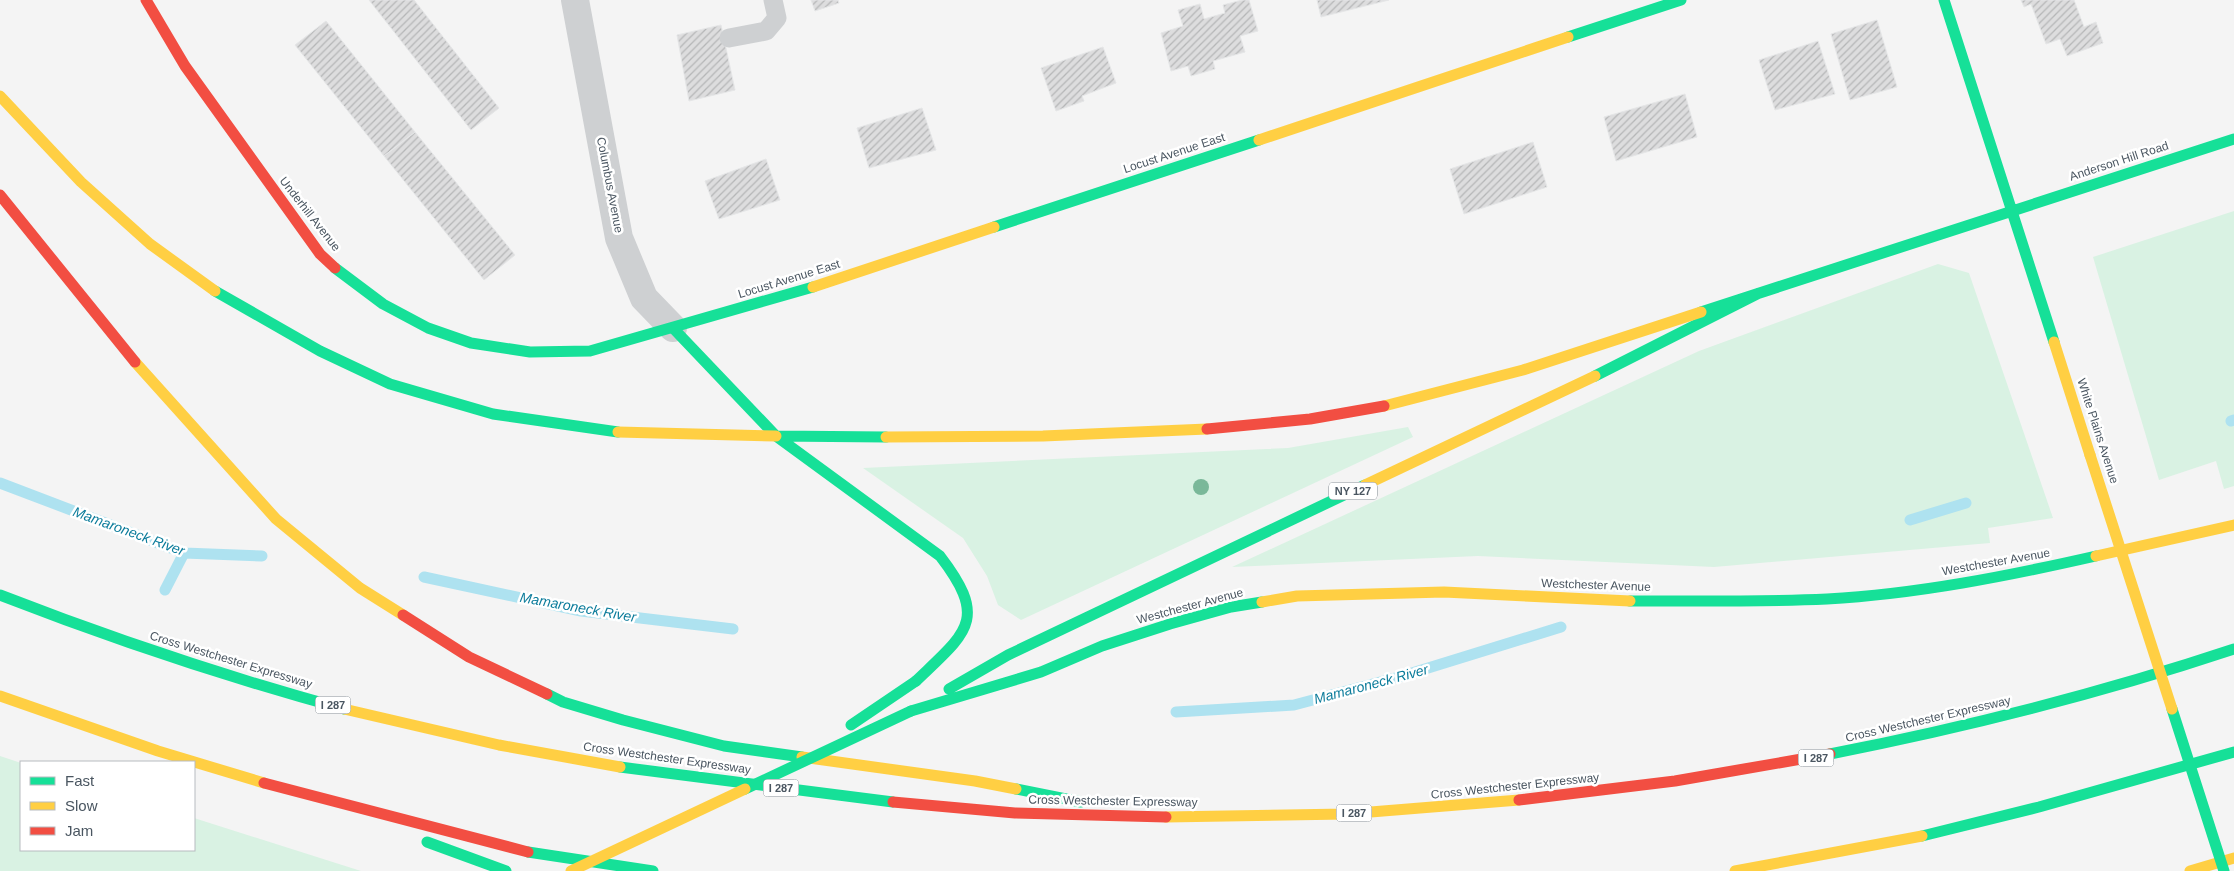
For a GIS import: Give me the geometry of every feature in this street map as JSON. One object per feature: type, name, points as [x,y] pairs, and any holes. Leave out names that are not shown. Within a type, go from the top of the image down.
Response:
[{"type":"main road","name":"Underhill Avenue","points":[[146,0],[185,66],[320,254],[342,274],[383,304],[428,328],[471,343],[530,352],[590,350],[673,328]]},
{"type":"main road","name":"Locust Avenue East","points":[[673,328],[786,296],[1681,0]]},
{"type":"main road","name":"White Plains Avenue","points":[[1944,0],[2014,210],[2224,871]]},
{"type":"main road","points":[[0,96],[81,182],[150,244],[224,297],[320,351],[390,384],[493,414],[622,433],[776,436],[1116,436],[1183,433],[1313,418],[1442,391],[1570,355],[1758,293]]},
{"type":"main road","name":"Anderson Hill Road","points":[[2014,210],[2234,139]]},
{"type":"main road","points":[[0,195],[151,382],[276,518],[360,588],[469,657],[563,702],[622,720],[724,746],[975,780],[1154,817]]},
{"type":"main road","name":"NY 127","points":[[911,711],[1016,651],[1574,386],[1758,293],[2014,210]]},
{"type":"main road","name":"Columbus Avenue","points":[[673,328],[776,436],[940,556],[957,576],[969,598],[969,617],[958,640],[916,681],[788,768]]},
{"type":"main road","name":"Westchester Avenue","points":[[911,711],[1041,672],[1102,646],[1170,624],[1231,607],[1297,596],[1444,592],[1631,601],[1827,599],[1891,593],[2017,574],[2234,525]]},
{"type":"main road","name":"Cross Westchester Expressway","points":[[0,595],[59,619],[184,661],[314,700],[444,732],[574,760],[886,803],[1016,813],[1154,817],[1287,816],[1421,810],[1553,797],[1687,780],[1818,758],[1950,729],[2075,697],[2234,649]]},
{"type":"main road","points":[[0,696],[188,761]]},
{"type":"main road","points":[[571,871],[911,711]]},
{"type":"main road","points":[[1735,871],[1836,853],[1972,824],[2101,791],[2234,752]]},
{"type":"main road","points":[[195,763],[293,792],[524,851],[653,871]]},
{"type":"main road","points":[[293,792],[394,829]]},
{"type":"main road","points":[[412,836],[506,871]]},
{"type":"main road","points":[[2190,871],[2234,858]]},
{"type":"street","name":"Columbus Avenue","points":[[575,0],[619,238],[644,298],[673,328]]},
{"type":"lane","points":[[729,38],[766,31],[777,18],[772,0]]},
{"type":"green space","points":[[2234,211],[2234,486],[2224,489],[2216,461],[2159,480],[2093,257]]},
{"type":"green space","points":[[1938,264],[1969,273],[2053,518],[1988,528],[1990,543],[1714,567],[1478,556],[1232,567],[1699,351]]},
{"type":"green space","points":[[1408,427],[1413,437],[1021,620],[998,605],[987,576],[963,538],[863,468],[1288,448]]},
{"type":"green space","points":[[0,756],[20,763],[20,851],[195,851],[195,818],[361,871],[0,871]]},
{"type":"building","points":[[369,0],[414,0],[499,108],[471,130]]},
{"type":"building","points":[[811,0],[838,0],[839,3],[815,11]]},
{"type":"building","points":[[1249,0],[1258,31],[1240,36],[1245,52],[1213,61],[1215,69],[1191,76],[1188,66],[1171,71],[1161,33],[1183,26],[1178,10],[1200,4],[1204,19],[1225,13],[1223,5]]},
{"type":"building","points":[[1317,0],[1389,0],[1321,17]]},
{"type":"building","points":[[2021,0],[2074,0],[2084,27],[2096,22],[2103,43],[2067,56],[2060,39],[2046,44],[2031,4],[2024,7]]},
{"type":"building","points":[[1877,20],[1897,87],[1850,100],[1831,34]]},
{"type":"building","points":[[326,21],[415,132],[384,156],[295,45]]},
{"type":"building","points":[[721,25],[735,90],[689,101],[677,35]]},
{"type":"building","points":[[1818,41],[1835,94],[1775,110],[1759,60]]},
{"type":"building","points":[[1103,47],[1116,83],[1082,96],[1084,101],[1056,111],[1041,68]]},
{"type":"building","points":[[1685,94],[1697,137],[1616,161],[1604,117]]},
{"type":"building","points":[[922,108],[936,150],[869,168],[857,128]]},
{"type":"building","points":[[415,132],[515,255],[484,280],[384,156]]},
{"type":"building","points":[[1533,142],[1547,187],[1464,214],[1450,169]]},
{"type":"building","points":[[766,159],[780,200],[719,219],[705,181]]},
{"type":"waterway","name":"Mamaroneck River","points":[[0,483],[184,553],[262,556]]},
{"type":"waterway","name":"Mamaroneck River","points":[[1910,520],[1966,503]]},
{"type":"waterway","points":[[165,590],[184,553]]},
{"type":"waterway","name":"Mamaroneck River","points":[[424,577],[581,611],[733,629]]},
{"type":"waterway","name":"Mamaroneck River","points":[[1176,712],[1294,705],[1399,677],[1561,627]]},
{"type":"traffic: fast","points":[[1568,37],[1681,0]]},
{"type":"traffic: fast","points":[[1944,0],[2054,342]]},
{"type":"traffic: fast","points":[[1701,312],[2234,139]]},
{"type":"traffic: fast","points":[[994,227],[1259,140]]},
{"type":"traffic: fast","points":[[335,268],[383,304],[428,328],[471,343],[530,352],[590,351],[813,287]]},
{"type":"traffic: fast","points":[[215,291],[320,351],[390,384],[493,414],[618,432]]},
{"type":"traffic: fast","points":[[1595,376],[1759,293]]},
{"type":"traffic: fast","points":[[673,328],[776,436],[886,437]]},
{"type":"traffic: fast","points":[[776,436],[940,556],[955,578],[964,596],[967,611],[966,624],[959,637],[948,650],[916,681]]},
{"type":"traffic: fast","points":[[949,689],[1008,655],[1365,485]]},
{"type":"traffic: fast","points":[[1630,601],[1778,601],[1861,597],[1962,583],[2096,556]]},
{"type":"traffic: fast","points":[[0,595],[170,656],[344,709]]},
{"type":"traffic: fast","points":[[911,711],[1041,672],[1102,646],[1170,624],[1231,607],[1262,602]]},
{"type":"traffic: fast","points":[[1830,754],[2034,708],[2234,649]]},
{"type":"traffic: fast","points":[[851,725],[916,681]]},
{"type":"traffic: fast","points":[[547,694],[563,702],[623,720],[724,746],[802,757]]},
{"type":"traffic: fast","points":[[2172,709],[2224,871]]},
{"type":"traffic: fast","points":[[745,789],[911,711]]},
{"type":"traffic: fast","points":[[1922,836],[2039,807],[2234,752]]},
{"type":"traffic: fast","points":[[620,767],[893,802]]},
{"type":"traffic: fast","points":[[1016,789],[1081,802]]},
{"type":"traffic: fast","points":[[427,842],[506,871]]},
{"type":"traffic: fast","points":[[528,852],[653,871]]},
{"type":"traffic: slow","points":[[1259,140],[1568,37]]},
{"type":"traffic: slow","points":[[0,96],[81,182],[150,244],[215,291]]},
{"type":"traffic: slow","points":[[813,287],[994,227]]},
{"type":"traffic: slow","points":[[1384,406],[1523,370],[1701,312]]},
{"type":"traffic: slow","points":[[2054,342],[2090,455]]},
{"type":"traffic: slow","points":[[135,362],[276,519],[360,588],[403,615]]},
{"type":"traffic: slow","points":[[1365,485],[1595,376]]},
{"type":"traffic: slow","points":[[886,437],[1043,436],[1207,429]]},
{"type":"traffic: slow","points":[[618,432],[776,436]]},
{"type":"traffic: slow","points":[[2090,455],[2172,709]]},
{"type":"traffic: slow","points":[[2096,556],[2234,525]]},
{"type":"traffic: slow","points":[[1262,602],[1297,596],[1444,592],[1630,601]]},
{"type":"traffic: slow","points":[[0,696],[191,761]]},
{"type":"traffic: slow","points":[[344,709],[499,745],[620,767]]},
{"type":"traffic: slow","points":[[802,757],[975,781],[1016,789]]},
{"type":"traffic: slow","points":[[195,762],[264,783]]},
{"type":"traffic: slow","points":[[571,871],[745,789]]},
{"type":"traffic: slow","points":[[1166,817],[1346,814],[1519,800]]},
{"type":"traffic: slow","points":[[1735,871],[1922,836]]},
{"type":"traffic: slow","points":[[2190,871],[2234,858]]},
{"type":"traffic: jam","points":[[146,0],[185,66],[320,254],[335,268]]},
{"type":"traffic: jam","points":[[0,195],[135,362]]},
{"type":"traffic: jam","points":[[1207,429],[1310,419],[1384,406]]},
{"type":"traffic: jam","points":[[403,615],[469,657],[547,694]]},
{"type":"traffic: jam","points":[[1519,800],[1675,781],[1830,754]]},
{"type":"traffic: jam","points":[[264,783],[528,852]]},
{"type":"traffic: jam","points":[[893,802],[1015,813],[1166,817]]}]
